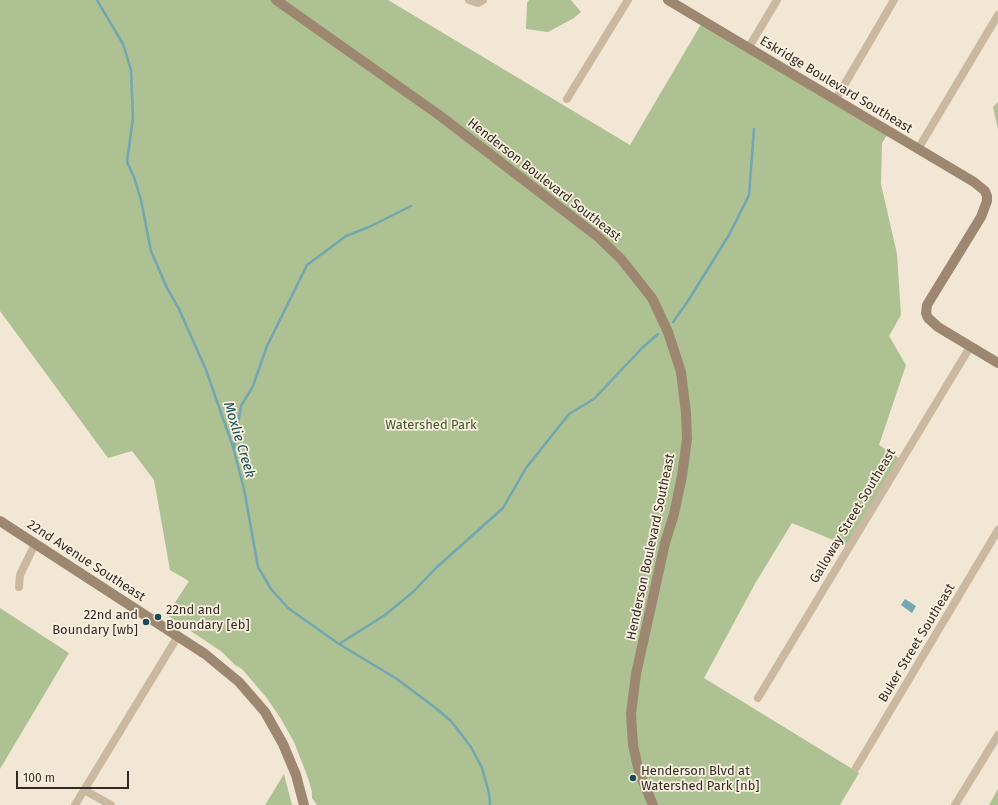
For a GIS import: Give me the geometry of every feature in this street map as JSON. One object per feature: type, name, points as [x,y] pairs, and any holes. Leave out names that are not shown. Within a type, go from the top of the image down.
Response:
[{"type":"street","name":"Henderson Boulevard Southeast","points":[[276,0],[439,115],[597,236],[621,259],[652,298],[668,332],[681,372],[687,433],[682,476],[647,621],[636,674],[631,714],[633,745],[639,772],[653,805]]},
{"type":"street","points":[[469,0],[480,2]]},
{"type":"street","points":[[567,98],[628,0]]},
{"type":"street","name":"Eskridge Boulevard Southeast","points":[[668,0],[974,182],[984,191],[988,201],[981,216],[927,305],[926,313],[932,323],[970,347]]},
{"type":"street","points":[[748,47],[777,0]]},
{"type":"street","points":[[836,99],[894,0]]},
{"type":"street","points":[[918,149],[998,15]]},
{"type":"street","points":[[970,347],[998,363]]},
{"type":"street","name":"Galloway Street Southeast","points":[[758,698],[970,347]]},
{"type":"street","name":"22nd Avenue Southeast","points":[[0,521],[205,654],[239,682],[265,712],[283,744],[296,775],[304,805]]},
{"type":"street","name":"Buker Street Southeast","points":[[856,768],[998,530]]},
{"type":"street","points":[[19,587],[20,575],[35,544]]},
{"type":"street","points":[[75,805],[178,636]]},
{"type":"street","points":[[955,805],[998,735]]},
{"type":"street","points":[[84,790],[111,805]]},
{"type":"green space","name":"Watershed Park","points":[[0,0],[388,0],[630,145],[703,21],[889,132],[882,143],[881,184],[897,254],[901,315],[889,336],[906,365],[879,445],[902,460],[850,547],[792,523],[756,582],[704,678],[859,773],[840,805],[317,805],[312,798],[312,792],[307,775],[294,742],[266,697],[242,669],[235,665],[222,652],[167,615],[189,581],[170,570],[154,480],[132,451],[108,458],[0,311]]},
{"type":"green space","points":[[529,0],[571,0],[581,12],[574,18],[548,32],[526,29],[527,3]]},
{"type":"green space","points":[[998,102],[998,129],[993,107]]},
{"type":"green space","points":[[0,608],[69,653],[0,769]]},
{"type":"green space","points":[[284,774],[292,805],[265,805]]},
{"type":"green space","points":[[998,789],[998,805],[989,805]]},
{"type":"water","points":[[905,599],[916,606],[912,613],[901,605]]},
{"type":"waterway","name":"Moxlie Creek","points":[[97,0],[123,44],[131,70],[133,118],[127,162],[134,177],[141,200],[151,251],[206,370],[233,447],[244,489],[258,567],[271,589],[288,608],[339,644],[397,679],[451,721],[471,747],[482,768],[489,793],[490,805]]},
{"type":"waterway","points":[[673,322],[729,235],[749,195],[754,129]]},
{"type":"waterway","points":[[234,447],[241,406],[253,386],[267,346],[307,265],[346,236],[369,227],[411,206]]},
{"type":"waterway","points":[[339,644],[385,615],[413,592],[437,567],[503,508],[526,468],[569,414],[594,399],[642,348],[658,334]]},
{"type":"place","name":"22nd and Boundary [eb]","points":[[158,617]]},
{"type":"place","name":"22nd and Boundary [wb]","points":[[146,622]]},
{"type":"place","name":"Henderson Blvd at Watershed Park [nb]","points":[[633,778]]}]
